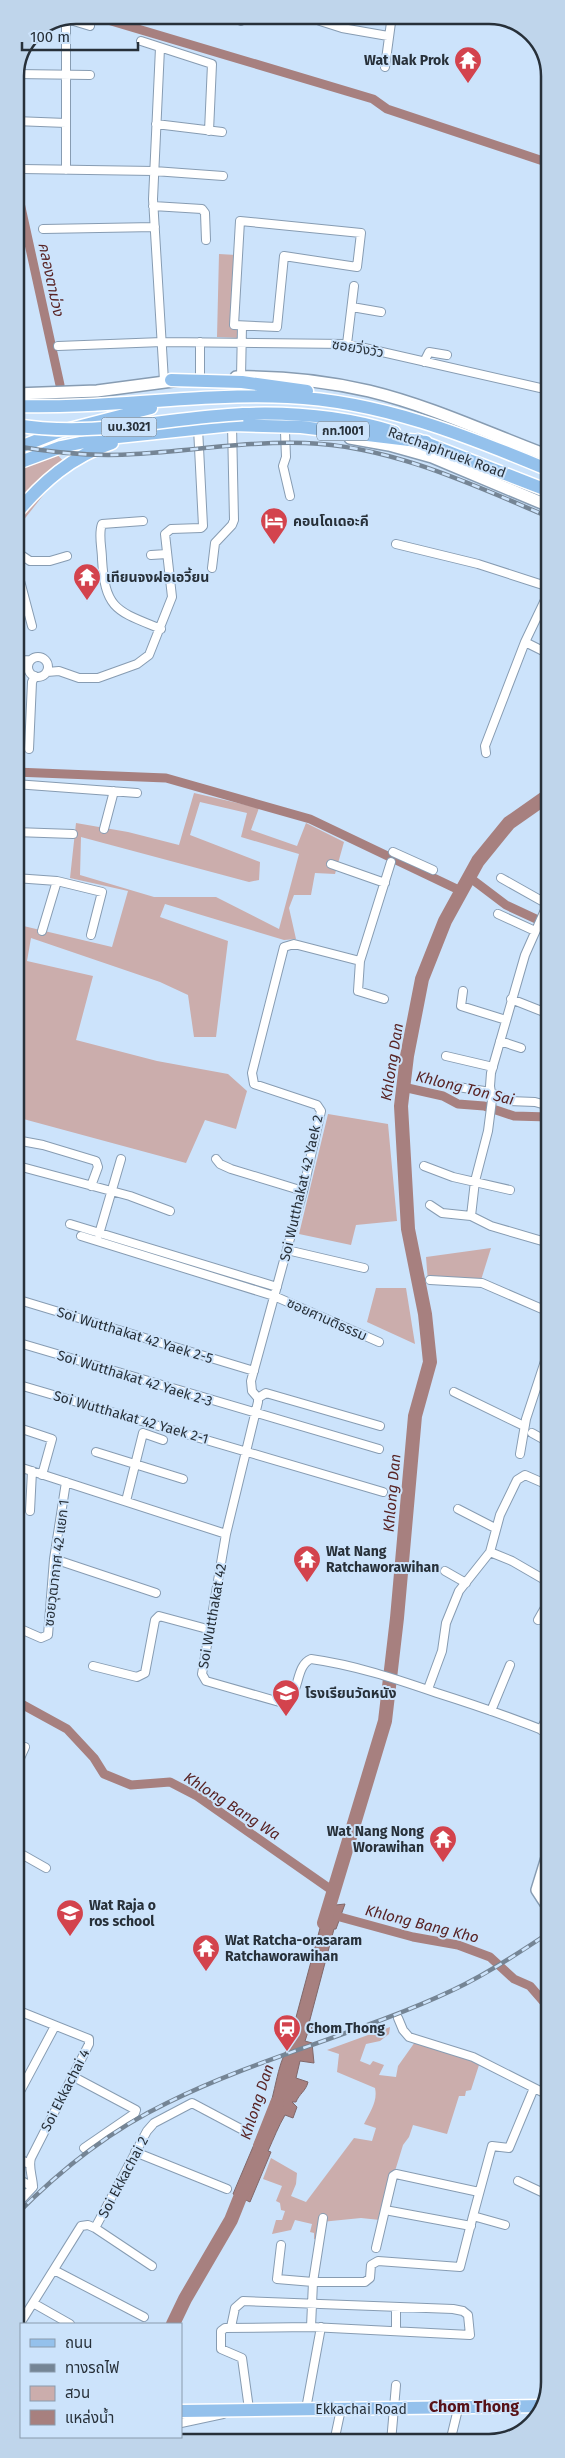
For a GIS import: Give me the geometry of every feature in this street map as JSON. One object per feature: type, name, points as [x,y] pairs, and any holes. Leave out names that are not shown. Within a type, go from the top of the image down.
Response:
[{"type":"main road","points":[[24,394],[97,391],[200,378],[288,379],[369,392],[434,412],[541,453]]},
{"type":"main road","points":[[167,381],[275,386],[328,396],[385,411]]},
{"type":"main road","points":[[24,445],[58,432],[115,416],[220,397]]},
{"type":"main road","name":"Ratchaphruek Road","points":[[24,406],[97,406],[220,397],[290,397],[385,411],[452,432],[541,467]]},
{"type":"main road","name":"Ratchaphruek Road","points":[[24,426],[64,431],[99,430],[194,418],[244,414],[290,414],[344,420],[384,429],[426,442],[541,488]]},
{"type":"main road","name":"กท.1001","points":[[24,460],[42,452],[115,436],[232,425],[330,429],[426,442]]},
{"type":"main road","name":"Ratchaphruek Road","points":[[260,425],[285,432],[335,435],[389,445],[432,457],[541,503]]},
{"type":"main road","points":[[24,506],[52,476],[83,455],[112,443],[161,432]]},
{"type":"main road","points":[[541,1877],[537,1890],[541,1896]]},
{"type":"main road","name":"Ekkachai Road","points":[[182,2411],[535,2406]]},
{"type":"street","points":[[83,24],[90,26]]},
{"type":"street","points":[[329,24],[388,36]]},
{"type":"street","points":[[385,67],[390,24]]},
{"type":"street","points":[[66,25],[66,170]]},
{"type":"street","points":[[141,41],[212,64],[209,131]]},
{"type":"street","points":[[160,48],[153,206],[162,342],[167,381]]},
{"type":"street","points":[[24,74],[90,75]]},
{"type":"street","points":[[24,121],[66,123]]},
{"type":"street","points":[[156,124],[222,132]]},
{"type":"street","points":[[24,169],[154,171],[222,176]]},
{"type":"street","points":[[153,206],[202,209],[206,213],[206,240]]},
{"type":"street","points":[[240,221],[360,233],[357,267],[284,256],[277,327],[242,326],[234,325],[240,221]]},
{"type":"street","points":[[43,229],[155,227]]},
{"type":"street","points":[[347,344],[354,286]]},
{"type":"street","points":[[352,307],[381,312]]},
{"type":"street","points":[[241,377],[242,326]]},
{"type":"street","name":"ซอยวิ่งวัว","points":[[58,346],[162,342],[347,344],[541,388]]},
{"type":"street","points":[[200,342],[200,378]]},
{"type":"street","points":[[424,362],[429,352],[447,355]]},
{"type":"street","points":[[212,568],[215,543],[232,525],[234,520],[232,425]]},
{"type":"street","points":[[30,660],[28,670],[35,676],[59,671],[79,678],[98,678],[120,671],[150,656],[172,597],[165,534],[167,531],[201,528],[203,526],[198,428]]},
{"type":"street","points":[[285,432],[286,457],[283,466],[290,496]]},
{"type":"street","points":[[143,521],[102,524],[103,578],[109,600],[124,614],[161,629]]},
{"type":"street","points":[[396,544],[478,564],[541,584]]},
{"type":"street","points":[[151,555],[167,554]]},
{"type":"street","points":[[24,557],[30,561],[50,561],[67,556]]},
{"type":"street","points":[[24,596],[32,626]]},
{"type":"street","points":[[486,754],[484,746],[525,642],[541,608]]},
{"type":"street","points":[[525,642],[541,650]]},
{"type":"street","points":[[24,660],[43,657],[49,665],[47,672]]},
{"type":"street","points":[[30,749],[32,682],[35,676]]},
{"type":"street","points":[[24,785],[137,793]]},
{"type":"street","points":[[104,829],[114,791]]},
{"type":"street","points":[[24,832],[73,834]]},
{"type":"street","points":[[393,852],[433,870]]},
{"type":"street","points":[[384,999],[358,991],[360,961],[391,862]]},
{"type":"street","points":[[331,864],[385,883]]},
{"type":"street","points":[[24,878],[57,880],[102,892],[90,935]]},
{"type":"street","points":[[501,878],[541,899]]},
{"type":"street","points":[[42,931],[57,880]]},
{"type":"street","points":[[498,914],[534,931]]},
{"type":"street","points":[[470,1216],[475,1181],[491,1110],[493,1067],[511,999],[534,931],[541,917]]},
{"type":"street","name":"Soi Wutthakat 42 Yaek 2","points":[[226,1534],[258,1398],[252,1391],[251,1381],[303,1191],[320,1107],[254,1084],[252,1073],[284,947],[294,944],[360,961]]},
{"type":"street","points":[[464,991],[461,1006],[506,1020]]},
{"type":"street","points":[[511,999],[541,1011]]},
{"type":"street","points":[[500,1040],[520,1048]]},
{"type":"street","points":[[446,1056],[493,1067]]},
{"type":"street","points":[[451,1086],[509,1101],[541,1104]]},
{"type":"street","points":[[24,1141],[44,1145],[96,1161],[98,1167],[91,1186]]},
{"type":"street","points":[[99,1234],[110,1190],[121,1159]]},
{"type":"street","points":[[216,1159],[220,1164],[231,1169],[303,1191]]},
{"type":"street","points":[[424,1166],[453,1177],[510,1190]]},
{"type":"street","points":[[24,1168],[110,1190],[170,1211]]},
{"type":"street","points":[[430,1205],[442,1213],[470,1216],[484,1223],[541,1240]]},
{"type":"street","points":[[70,1224],[276,1291]]},
{"type":"street","points":[[81,1236],[276,1291]]},
{"type":"street","points":[[287,1250],[364,1268]]},
{"type":"street","points":[[430,1280],[482,1283],[541,1308]]},
{"type":"street","name":"ซอยศานติธรรม","points":[[276,1291],[379,1342]]},
{"type":"street","name":"Soi Wutthakat 42 Yaek 2-5","points":[[24,1301],[254,1371]]},
{"type":"street","name":"Soi Wutthakat 42 Yaek 2-3","points":[[24,1344],[379,1449]]},
{"type":"street","points":[[520,1454],[524,1426],[541,1378]]},
{"type":"street","name":"Soi Wutthakat 42 Yaek 2-1","points":[[24,1386],[246,1450],[383,1492]]},
{"type":"street","points":[[454,1392],[524,1426]]},
{"type":"street","points":[[258,1398],[266,1393],[380,1426]]},
{"type":"street","points":[[24,1430],[52,1439],[42,1475]]},
{"type":"street","points":[[126,1501],[143,1433],[163,1440]]},
{"type":"street","points":[[532,1433],[541,1438]]},
{"type":"street","points":[[96,1452],[134,1465],[183,1478]]},
{"type":"street","points":[[24,1468],[226,1534]]},
{"type":"street","points":[[30,1510],[32,1471]]},
{"type":"street","points":[[428,1689],[442,1651],[446,1623],[460,1591],[490,1552],[495,1528],[517,1480],[525,1475],[541,1482]]},
{"type":"street","name":"ซอยวุฒากาศ 42 แยก 1","points":[[24,1631],[41,1638],[48,1635],[54,1559],[66,1482]]},
{"type":"street","points":[[458,1509],[495,1528]]},
{"type":"street","name":"Soi Wutthakat 42","points":[[226,1534],[202,1674],[206,1681],[284,1703],[290,1699],[303,1664],[311,1659],[371,1671],[491,1710],[541,1730]]},
{"type":"street","points":[[490,1552],[541,1578]]},
{"type":"street","points":[[54,1559],[156,1593]]},
{"type":"street","points":[[445,1571],[466,1583]]},
{"type":"street","points":[[538,1620],[541,1615]]},
{"type":"street","points":[[93,1666],[137,1677],[141,1676],[144,1673],[155,1620],[159,1616],[211,1630]]},
{"type":"street","points":[[491,1710],[510,1665]]},
{"type":"street","points":[[24,1751],[26,1747]]},
{"type":"street","points":[[24,1855],[46,1868]]},
{"type":"street","name":"Soi Ekkachai 4","points":[[24,2016],[88,2039],[88,2044],[29,2164]]},
{"type":"street","points":[[398,2018],[403,2030],[409,2037],[473,2057],[541,2092]]},
{"type":"street","points":[[24,2084],[55,2026]]},
{"type":"street","points":[[72,2076],[136,2110],[135,2113],[84,2148]]},
{"type":"street","points":[[281,2245],[277,2279],[313,2282],[368,2281],[371,2265],[378,2261],[460,2268],[492,2146],[509,2148],[534,2088]]},
{"type":"street","name":"Soi Ekkachai 2","points":[[24,2317],[81,2226],[88,2225],[95,2228],[135,2152],[154,2123],[192,2103],[240,2129]]},
{"type":"street","points":[[135,2152],[227,2189]]},
{"type":"street","points":[[24,2161],[29,2164],[33,2175],[33,2187],[24,2197]]},
{"type":"street","points":[[376,2248],[396,2174],[479,2192]]},
{"type":"street","points":[[518,2181],[541,2192]]},
{"type":"street","points":[[24,2182],[33,2187]]},
{"type":"street","points":[[385,2210],[471,2226]]},
{"type":"street","points":[[473,2216],[505,2225]]},
{"type":"street","points":[[312,2327],[313,2282],[324,2218]]},
{"type":"street","points":[[95,2228],[152,2266]]},
{"type":"street","points":[[54,2270],[144,2317]]},
{"type":"street","points":[[231,2327],[235,2308],[243,2301],[463,2311],[468,2315],[470,2335],[321,2327],[231,2327],[221,2331],[221,2349],[242,2358],[249,2409]]},
{"type":"street","points":[[33,2303],[68,2323]]},
{"type":"street","points":[[396,2308],[396,2331]]},
{"type":"street","points":[[306,2409],[321,2327]]},
{"type":"street","points":[[392,2434],[396,2385]]},
{"type":"street","points":[[452,2434],[458,2408]]},
{"type":"street","points":[[336,2434],[341,2409]]},
{"type":"street","points":[[182,2423],[214,2417],[230,2410]]},
{"type":"green space","points":[[219,254],[236,255],[231,324],[239,331],[239,338],[217,337]]},
{"type":"green space","points":[[24,444],[52,449],[67,465],[24,520]]},
{"type":"green space","points":[[194,793],[259,808],[251,830],[297,846],[306,823],[344,842],[335,874],[315,873],[311,895],[294,895],[289,908],[296,939],[284,940],[165,904],[160,917],[228,941],[216,1037],[194,1037],[188,995],[160,982],[31,938],[27,961],[93,976],[76,1040],[157,1061],[228,1074],[247,1091],[236,1129],[205,1120],[186,1163],[24,1119],[24,926],[112,947],[128,891],[70,878],[76,823],[128,832],[179,845]],"holes":[[[200,802],[247,813],[241,837],[299,854],[279,929],[216,897],[154,897],[80,875],[81,837],[249,882],[259,880],[260,862],[190,835]]]},
{"type":"green space","points":[[328,1114],[388,1124],[397,1221],[356,1225],[351,1245],[299,1234]]},
{"type":"green space","points":[[491,1248],[481,1280],[428,1282],[426,1257]]},
{"type":"green space","points":[[376,1288],[406,1288],[415,1344],[367,1322]]},
{"type":"green space","points":[[390,2027],[389,2034],[380,2041],[366,2044],[360,2061],[370,2065],[373,2061],[384,2065],[379,2075],[396,2077],[398,2066],[415,2042],[473,2061],[479,2065],[471,2090],[466,2091],[465,2096],[459,2096],[447,2134],[413,2125],[409,2137],[403,2145],[380,2220],[361,2218],[321,2222],[318,2240],[314,2239],[314,2233],[310,2232],[312,2224],[295,2220],[291,2230],[272,2234],[276,2220],[282,2220],[285,2211],[281,2210],[280,2203],[276,2201],[282,2186],[263,2179],[271,2158],[297,2173],[296,2184],[291,2196],[306,2202],[354,2138],[372,2141],[376,2128],[364,2124],[374,2102],[375,2088],[337,2072],[339,2054],[327,2050]]},
{"type":"water","points":[[345,1904],[336,1929],[334,1929],[308,2027],[314,2028],[308,2032],[305,2041],[312,2043],[314,2063],[300,2061],[296,2078],[308,2082],[296,2102],[292,2102],[297,2107],[293,2118],[285,2115],[280,2124],[268,2151],[271,2152],[250,2202],[233,2194],[261,2128],[269,2129],[272,2121],[267,2114],[281,2063],[288,2047],[326,1906]]},
{"type":"waterway","points":[[121,24],[373,99],[387,109],[541,160]]},
{"type":"waterway","name":"คลองตาม่วง","points":[[24,221],[60,385]]},
{"type":"waterway","points":[[24,772],[166,778],[310,819],[461,891]]},
{"type":"waterway","name":"Khlong Dan","points":[[324,1923],[385,1721],[397,1618],[415,1416],[430,1362],[425,1314],[408,1229],[401,1106],[407,1056],[422,979],[445,921],[478,861],[509,823],[541,801]]},
{"type":"waterway","points":[[469,877],[506,905],[541,921]]},
{"type":"waterway","name":"Khlong Ton Sai","points":[[403,1087],[443,1096],[458,1104],[484,1106],[514,1116],[541,1117]]},
{"type":"waterway","name":"Khlong Bang Wa","points":[[24,1705],[67,1729],[94,1758],[104,1774],[131,1785],[170,1782],[197,1796],[333,1891]]},
{"type":"waterway","name":"Khlong Bang Kho","points":[[329,1914],[413,1937],[458,1945],[490,1957],[514,1979],[530,1986],[541,1999]]},
{"type":"waterway","name":"Khlong Dan","points":[[260,2146],[277,2103]]},
{"type":"waterway","name":"Khlong Dan","points":[[173,2323],[185,2299],[231,2220],[247,2180]]},
{"type":"railway","points":[[24,447],[90,455],[120,455],[262,443],[305,443],[337,446],[368,451],[430,469],[541,514]]},
{"type":"railway","points":[[24,2207],[50,2182],[106,2138],[167,2103],[237,2072],[418,2006],[466,1984],[541,1938]]},
{"type":"place","name":"Wat Nak Prok","points":[[468,84]]},
{"type":"place","name":"คอนโดเดอะคี","points":[[274,545]]},
{"type":"place","name":"เทียนจงฝอเอวี้ยน","points":[[87,601]]},
{"type":"place","name":"Wat Nang Ratchaworawihan","points":[[307,1583]]},
{"type":"place","name":"โรงเรียนวัดหนัง","points":[[286,1717]]},
{"type":"place","name":"Wat Nang Nong Worawihan","points":[[443,1863]]},
{"type":"place","name":"Wat Raja o ros school","points":[[70,1937]]},
{"type":"place","name":"Wat Ratcha-orasaram Ratchaworawihan","points":[[206,1972]]},
{"type":"place","name":"Chom Thong","points":[[287,2052]]},
{"type":"district","name":"Chom Thong","points":[[474,2406]]}]
